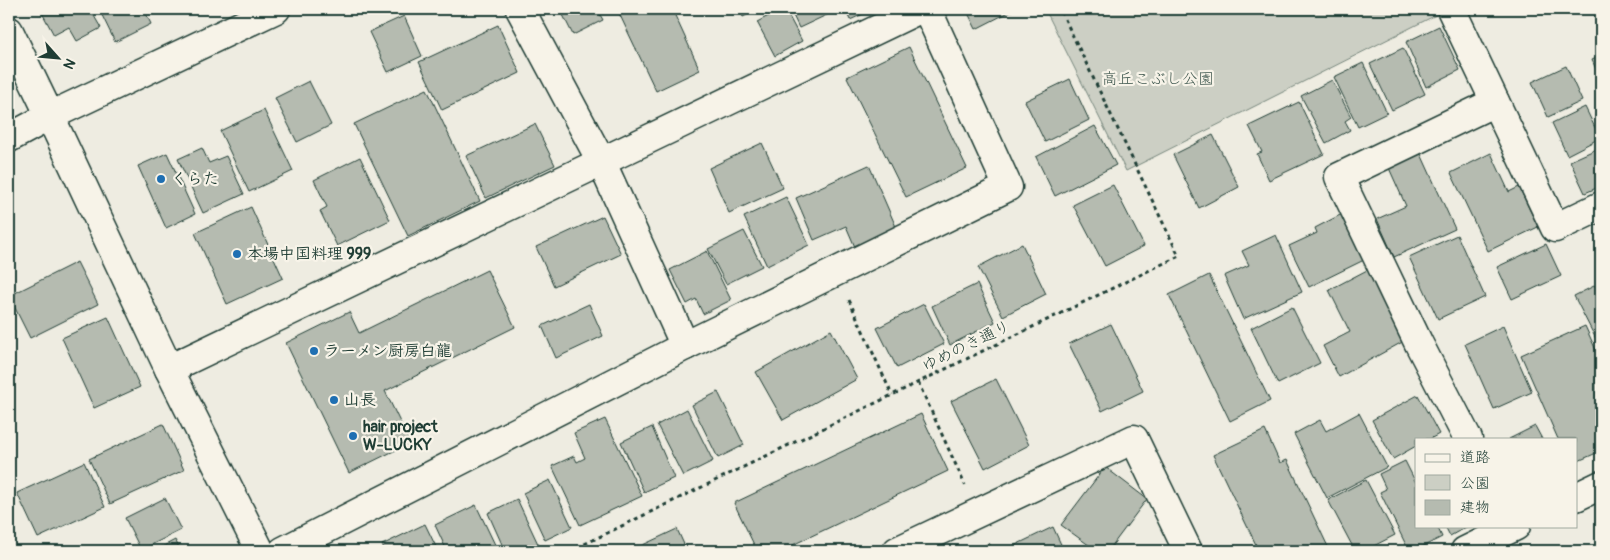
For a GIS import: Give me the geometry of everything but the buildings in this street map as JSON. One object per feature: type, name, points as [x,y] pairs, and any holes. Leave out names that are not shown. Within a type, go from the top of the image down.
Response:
[{"type":"street","points":[[9,138],[50,116],[276,9]]},
{"type":"street","points":[[520,9],[600,161],[685,346]]},
{"type":"street","points":[[168,369],[920,9]]},
{"type":"street","points":[[283,551],[685,346],[1008,187],[928,9]]},
{"type":"street","points":[[1451,9],[1555,228],[1601,206]]},
{"type":"street","points":[[9,30],[168,369],[260,551]]},
{"type":"street","points":[[1467,438],[1419,344],[1338,177],[1495,102]]},
{"type":"street","points":[[898,551],[1134,439],[1188,551]]},
{"type":"street","points":[[1578,496],[1601,485]]},
{"type":"street","points":[[1465,551],[1512,528]]},
{"type":"path","name":"ゆめのき通り","points":[[570,551],[1179,256],[1060,9]]},
{"type":"path","points":[[848,299],[892,395]]},
{"type":"path","points":[[918,382],[977,513]]},
{"type":"green space","name":"高丘こぶし公園","points":[[1045,9],[1433,9],[1436,15],[1126,171]]},
{"type":"place","name":"くらた","points":[[161,179]]},
{"type":"place","name":"本場中国料理 999","points":[[237,254]]},
{"type":"place","name":"ラーメン厨房白龍","points":[[314,351]]},
{"type":"place","name":"山長","points":[[334,400]]},
{"type":"place","name":"hair project W-LUCKY","points":[[353,436]]}]
